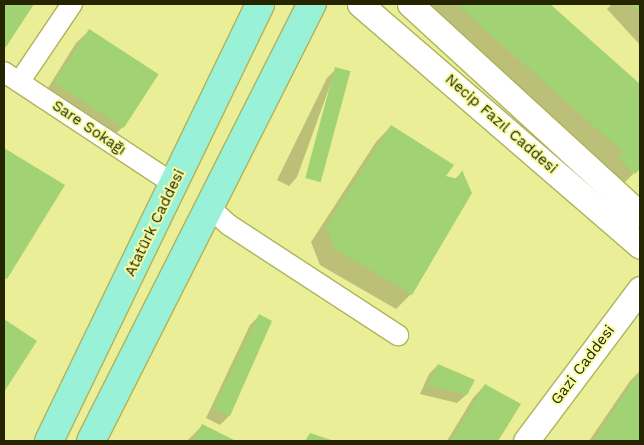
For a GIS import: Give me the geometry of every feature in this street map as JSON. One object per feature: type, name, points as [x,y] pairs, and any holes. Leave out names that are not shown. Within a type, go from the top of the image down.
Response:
[{"type":"main road","name":"Atatürk Caddesi","points":[[49,441],[260,4]]},
{"type":"main road","points":[[91,441],[312,4]]},
{"type":"street","points":[[12,77],[72,4]]},
{"type":"street","name":"Necip Fazıl Caddesi","points":[[360,4],[640,246]]},
{"type":"street","name":"Necip Fazıl Caddesi","points":[[410,4],[640,215]]},
{"type":"street","name":"Sare Sokağı","points":[[12,77],[174,184]]},
{"type":"street","points":[[210,208],[229,225],[398,336]]},
{"type":"street","name":"Gazi Caddesi","points":[[526,441],[640,289]]},
{"type":"building","points":[[4,4],[34,4],[6,47],[4,46]]},
{"type":"building","points":[[456,4],[550,4],[640,84],[640,169],[635,174],[618,158],[623,152]]},
{"type":"building","points":[[631,4],[640,4],[640,14]]},
{"type":"building","points":[[89,29],[159,74],[124,128],[54,83]]},
{"type":"building","points":[[335,67],[350,71],[321,182],[305,178]]},
{"type":"building","points":[[391,125],[454,165],[446,176],[458,179],[462,170],[472,193],[412,295],[335,249],[326,226]]},
{"type":"building","points":[[4,148],[65,185],[7,279],[4,277]]},
{"type":"building","points":[[259,314],[272,321],[230,416],[213,409]]},
{"type":"building","points":[[4,319],[37,341],[4,392]]},
{"type":"building","points":[[438,364],[475,380],[467,395],[428,386]]},
{"type":"building","points":[[640,371],[640,441],[593,441]]},
{"type":"building","points":[[485,384],[521,404],[498,441],[451,441]]},
{"type":"building","points":[[202,424],[236,441],[193,441]]},
{"type":"building","points":[[310,433],[334,441],[305,441]]}]
